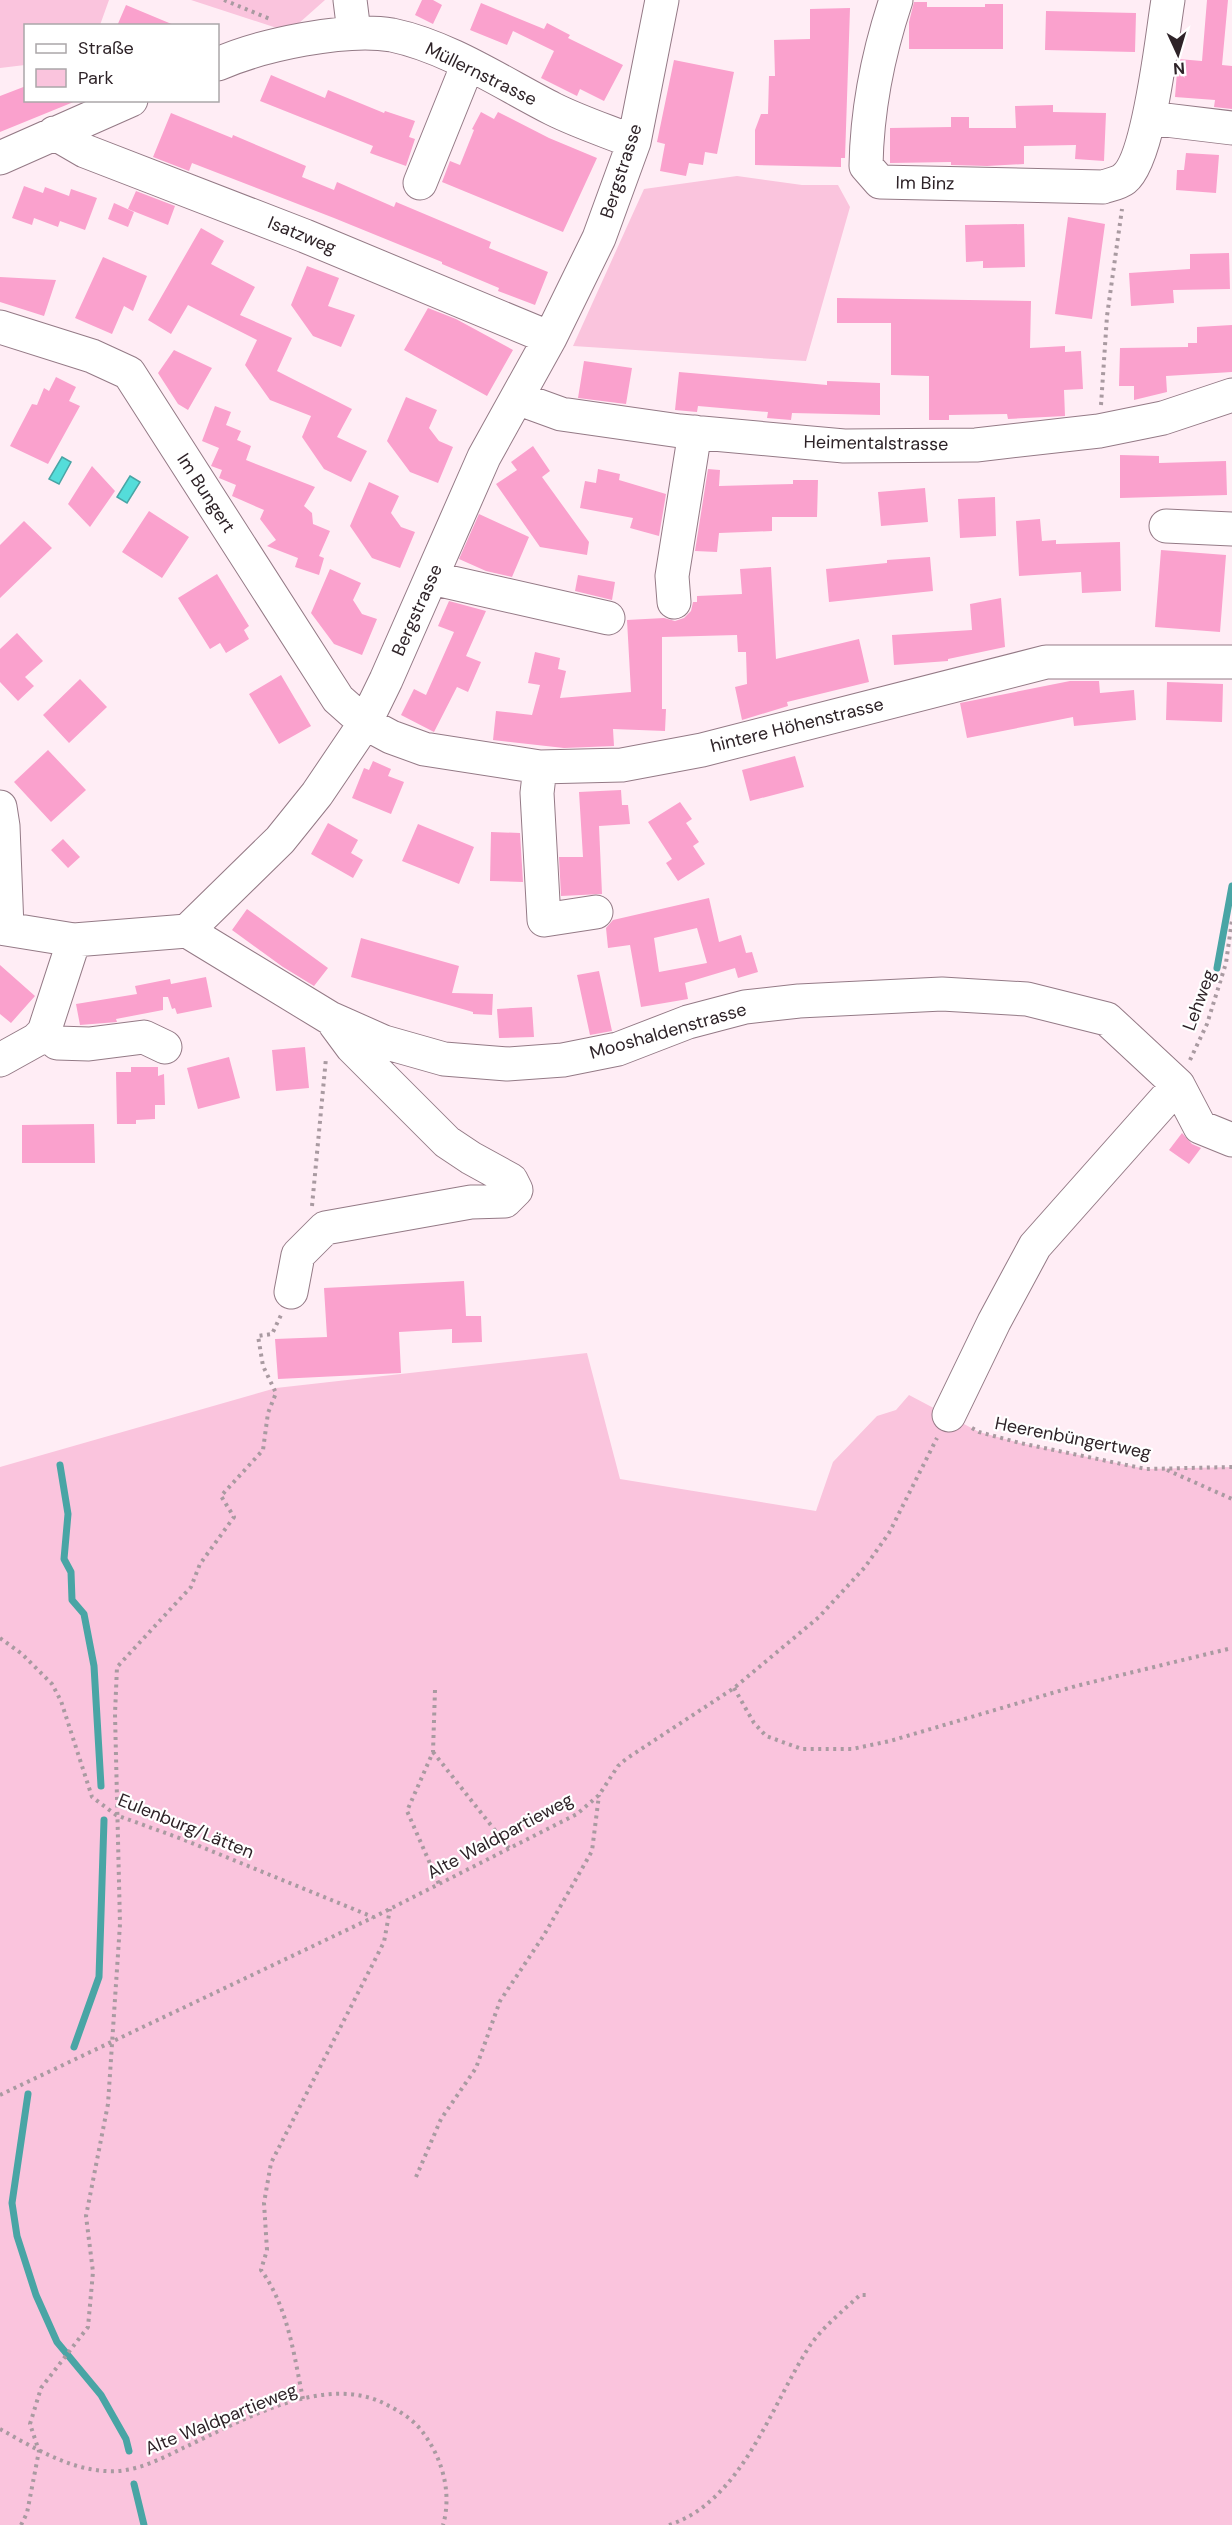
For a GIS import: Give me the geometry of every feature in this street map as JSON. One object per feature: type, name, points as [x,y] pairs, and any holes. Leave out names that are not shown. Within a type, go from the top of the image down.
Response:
[{"type":"street","points":[[350,0],[354,32]]},
{"type":"street","name":"Bergstrasse","points":[[186,931],[280,840],[317,794],[365,723],[484,457],[550,338],[599,238],[634,142],[662,0]]},
{"type":"street","name":"Im Binz","points":[[896,0],[882,42],[866,126],[866,166],[880,182],[1102,187],[1124,193]]},
{"type":"street","points":[[1124,193],[1137,160],[1149,118],[1168,0]]},
{"type":"street","name":"Müllernstrasse","points":[[219,64],[287,44],[354,32],[392,35],[428,46],[468,64],[556,111],[634,142]]},
{"type":"street","points":[[420,183],[468,64]]},
{"type":"street","points":[[0,158],[126,102]]},
{"type":"street","points":[[1149,118],[1232,128]]},
{"type":"street","name":"Isatzweg","points":[[54,133],[85,151],[305,236],[550,338]]},
{"type":"street","name":"Im Bungert","points":[[0,327],[92,356],[129,372],[338,699],[365,723]]},
{"type":"street","name":"Heimentalstrasse","points":[[517,398],[561,414],[695,432],[856,446],[976,445],[1099,431],[1163,418],[1232,394]]},
{"type":"street","points":[[674,602],[672,576],[695,432]]},
{"type":"street","points":[[1166,526],[1232,529]]},
{"type":"street","points":[[431,578],[608,618]]},
{"type":"street","name":"hintere Höhenstrasse","points":[[365,723],[392,737],[424,749],[540,767],[622,765],[702,750],[1046,662],[1232,662]]},
{"type":"street","points":[[540,767],[537,793],[544,920],[596,912]]},
{"type":"street","points":[[0,807],[3,826],[4,928],[74,940],[186,931]]},
{"type":"street","name":"Mooshaldenstrasse","points":[[186,931],[330,1018],[384,1042],[444,1059],[507,1064],[563,1060],[618,1049],[688,1022],[745,1007],[799,1001],[942,994],[1027,999],[1107,1019],[1178,1085],[1200,1127],[1232,1140]]},
{"type":"street","points":[[0,1060],[36,1040],[44,1032],[74,940]]},
{"type":"street","points":[[291,1292],[298,1255],[325,1228],[471,1202],[505,1201],[516,1190],[511,1180],[447,1142],[352,1047],[330,1018]]},
{"type":"street","points":[[44,1032],[57,1043],[89,1044],[144,1037],[165,1047]]},
{"type":"street","points":[[949,1415],[994,1322],[1035,1246],[1178,1085]]},
{"type":"path","points":[[1099,431],[1107,316],[1124,193]]},
{"type":"path","name":"Lehweg","points":[[1178,1085],[1206,1024],[1226,963],[1232,920]]},
{"type":"path","points":[[317,1235],[310,1218],[330,1018]]},
{"type":"path","points":[[21,2525],[27,2512],[39,2451],[30,2424],[41,2388],[88,2327],[93,2272],[86,2216],[108,2104],[120,1924],[114,1714],[117,1667],[191,1587],[200,1564],[234,1517],[221,1496],[263,1450],[268,1413],[276,1393],[263,1366],[258,1336],[272,1334]]},
{"type":"path","name":"Heerenbüngertweg","points":[[949,1415],[979,1432],[1020,1443],[1146,1469],[1232,1467]]},
{"type":"path","name":"Alte Waldpartieweg","points":[[0,2095],[374,1917],[577,1814],[599,1795],[618,1766],[639,1748],[734,1688],[819,1617],[865,1567],[890,1533],[949,1415]]},
{"type":"path","points":[[1163,1468],[1232,1499]]},
{"type":"path","name":"Eulenburg/Lätten","points":[[0,1638],[40,1670],[52,1684],[61,1701],[92,1797],[116,1815],[182,1839],[374,1917]]},
{"type":"path","points":[[734,1688],[754,1723],[761,1732],[774,1740],[802,1749],[852,1749],[890,1741],[1076,1686],[1232,1648]]},
{"type":"path","points":[[435,1690],[433,1752],[407,1811],[440,1884]]},
{"type":"path","points":[[433,1752],[509,1848]]},
{"type":"path","points":[[416,2177],[441,2119],[476,2068],[500,2001],[544,1935],[592,1851],[599,1795]]},
{"type":"path","points":[[303,2399],[289,2331],[273,2286],[261,2270],[267,2250],[264,2203],[271,2163],[384,1942],[390,1909]]},
{"type":"path","points":[[669,2525],[691,2517],[716,2497],[735,2474],[812,2343],[860,2295],[869,2295]]},
{"type":"path","name":"Alte Waldpartieweg","points":[[0,2429],[39,2451],[88,2469],[122,2471],[163,2458],[254,2416],[303,2399],[331,2393],[357,2394],[382,2402],[416,2424],[433,2448],[442,2470],[447,2505],[442,2525]]},
{"type":"green space","points":[[0,0],[109,0],[100,24],[24,24],[24,65],[0,68]]},
{"type":"green space","points":[[191,0],[325,0],[289,32]]},
{"type":"green space","points":[[737,176],[802,185],[838,185],[850,207],[806,361],[573,346],[644,189]]},
{"type":"green space","points":[[587,1353],[620,1479],[816,1511],[833,1462],[877,1416],[896,1410],[909,1395],[979,1432],[1020,1443],[1146,1469],[1232,1467],[1232,2525],[0,2525],[0,1467],[276,1388]]},
{"type":"water","points":[[62,457],[71,462],[59,484],[49,479]]},
{"type":"water","points":[[130,476],[140,482],[127,503],[117,497]]},
{"type":"building","points":[[422,0],[433,0],[442,5],[433,24],[415,15]]},
{"type":"building","points":[[1207,0],[1228,0],[1222,65],[1232,66],[1232,109],[1214,107],[1215,100],[1175,97],[1178,59],[1202,61]]},
{"type":"building","points":[[914,2],[927,2],[927,7],[985,7],[985,4],[1003,4],[1003,49],[909,49],[909,22]]},
{"type":"building","points":[[481,3],[544,29],[547,23],[570,35],[568,38],[623,65],[604,101],[580,89],[577,96],[541,78],[554,51],[513,31],[507,45],[470,30]]},
{"type":"building","points":[[126,5],[172,24],[118,24]]},
{"type":"building","points":[[850,8],[845,158],[841,158],[841,167],[755,165],[755,130],[761,114],[768,114],[769,76],[775,76],[774,40],[810,39],[810,9]]},
{"type":"building","points":[[1046,11],[1136,13],[1135,52],[1045,50]]},
{"type":"building","points":[[674,60],[734,72],[717,154],[705,152],[703,165],[689,163],[686,176],[660,171],[665,144],[657,142]]},
{"type":"building","points":[[271,75],[325,98],[328,90],[384,113],[385,111],[415,121],[409,137],[415,139],[406,166],[370,153],[373,146],[260,101]]},
{"type":"building","points":[[24,87],[24,102],[74,102],[0,132],[0,96]]},
{"type":"building","points":[[1053,105],[1053,112],[1106,113],[1104,161],[1075,159],[1076,145],[1024,146],[1024,164],[987,166],[951,165],[951,162],[890,163],[890,128],[951,127],[951,117],[969,117],[969,128],[1016,128],[1015,106]]},
{"type":"building","points":[[481,112],[494,119],[498,112],[549,138],[597,158],[563,232],[442,182],[450,161],[460,165],[474,130],[472,129]]},
{"type":"building","points":[[171,113],[232,138],[233,135],[306,166],[302,177],[334,190],[337,182],[394,207],[396,202],[491,242],[489,248],[548,272],[535,305],[498,291],[499,288],[442,264],[442,262],[334,218],[192,163],[189,171],[153,157]]},
{"type":"building","points":[[1186,153],[1219,155],[1216,193],[1176,190],[1177,170],[1184,170]]},
{"type":"building","points":[[24,186],[43,193],[45,187],[69,196],[71,189],[97,198],[85,230],[60,221],[58,227],[34,218],[32,225],[12,218]]},
{"type":"building","points":[[136,191],[175,206],[168,225],[128,209]]},
{"type":"building","points":[[114,203],[134,212],[128,227],[108,219]]},
{"type":"building","points":[[1068,217],[1105,224],[1092,319],[1055,314]]},
{"type":"building","points":[[1024,224],[1025,267],[983,268],[983,261],[966,262],[965,225]]},
{"type":"building","points":[[201,228],[224,241],[211,264],[255,287],[240,315],[292,338],[277,371],[352,409],[337,437],[367,451],[351,482],[324,469],[302,437],[311,416],[270,400],[245,365],[257,340],[188,305],[171,334],[148,320]]},
{"type":"building","points":[[1229,253],[1230,289],[1173,290],[1174,303],[1131,306],[1129,273],[1190,269],[1190,254]]},
{"type":"building","points":[[103,257],[147,276],[133,311],[124,306],[112,334],[75,318]]},
{"type":"building","points":[[307,266],[339,278],[328,306],[355,315],[341,347],[313,336],[291,305]]},
{"type":"building","points":[[0,277],[56,280],[44,316],[0,302]]},
{"type":"building","points":[[837,298],[1031,301],[1030,348],[1065,346],[1065,352],[1081,351],[1083,389],[1064,390],[1065,416],[1008,419],[1007,414],[949,415],[949,420],[929,420],[929,376],[891,375],[891,323],[837,323]]},
{"type":"building","points":[[428,308],[456,319],[513,350],[487,396],[404,350]]},
{"type":"building","points":[[1232,325],[1232,372],[1166,376],[1167,392],[1134,400],[1134,386],[1119,386],[1120,348],[1188,347],[1188,343],[1197,343],[1197,327]]},
{"type":"building","points":[[174,350],[212,368],[188,410],[178,404],[158,373]]},
{"type":"building","points":[[584,361],[632,368],[626,404],[578,398]]},
{"type":"building","points":[[679,372],[827,385],[827,381],[880,383],[880,415],[792,413],[791,420],[767,418],[768,412],[698,406],[697,412],[675,410]]},
{"type":"building","points":[[56,377],[76,387],[69,401],[80,406],[48,464],[10,446],[32,404],[37,405],[44,388],[49,391]]},
{"type":"building","points":[[406,397],[437,410],[429,428],[439,441],[453,447],[438,483],[410,472],[387,441]]},
{"type":"building","points":[[215,406],[231,412],[226,425],[241,431],[237,440],[251,446],[246,460],[315,487],[304,506],[312,513],[313,524],[330,531],[319,556],[324,558],[319,575],[295,567],[298,558],[267,546],[276,540],[260,519],[264,510],[232,496],[236,485],[219,478],[222,470],[211,466],[219,448],[202,441]]},
{"type":"building","points":[[533,446],[550,471],[542,477],[589,542],[587,555],[540,547],[496,484],[517,470],[511,462]]},
{"type":"building","points":[[1120,455],[1159,456],[1159,463],[1226,461],[1227,495],[1120,498]]},
{"type":"building","points":[[92,466],[115,491],[90,527],[68,504]]},
{"type":"building","points":[[598,469],[620,474],[619,480],[666,494],[659,536],[630,528],[633,518],[580,508],[585,481],[596,483]]},
{"type":"building","points":[[708,469],[720,470],[719,486],[793,484],[793,480],[818,480],[817,517],[772,517],[772,531],[719,533],[717,552],[695,551]]},
{"type":"building","points":[[369,482],[399,496],[391,513],[401,527],[415,532],[400,568],[372,558],[350,526]]},
{"type":"building","points":[[925,488],[928,522],[881,526],[878,492]]},
{"type":"building","points":[[995,497],[996,536],[960,538],[958,499]]},
{"type":"building","points":[[149,511],[189,537],[162,578],[122,552]]},
{"type":"building","points":[[479,514],[529,537],[512,577],[486,571],[459,559]]},
{"type":"building","points":[[1040,519],[1042,541],[1056,540],[1056,544],[1120,542],[1121,591],[1082,593],[1081,572],[1019,576],[1016,521]]},
{"type":"building","points":[[24,521],[52,548],[0,598],[0,545]]},
{"type":"building","points":[[1161,550],[1226,555],[1220,632],[1155,627]]},
{"type":"building","points":[[930,557],[933,591],[829,602],[826,569],[887,563],[887,560]]},
{"type":"building","points":[[771,567],[776,659],[859,639],[869,682],[787,702],[788,706],[742,720],[735,687],[747,684],[746,652],[738,652],[737,635],[662,637],[662,709],[666,709],[665,731],[613,729],[614,746],[564,748],[493,740],[496,711],[532,715],[540,685],[528,683],[535,652],[560,658],[558,669],[566,671],[560,698],[631,692],[627,620],[664,618],[675,621],[684,618],[691,611],[693,602],[697,602],[697,596],[742,594],[740,569]]},
{"type":"building","points":[[330,569],[361,583],[353,600],[362,614],[377,619],[362,655],[334,644],[311,613]]},
{"type":"building","points":[[217,574],[249,626],[244,630],[249,639],[226,653],[220,643],[210,649],[178,598]]},
{"type":"building","points":[[578,575],[615,582],[612,600],[575,591]]},
{"type":"building","points":[[1001,598],[1005,647],[948,659],[948,661],[894,665],[892,635],[972,630],[970,604]]},
{"type":"building","points":[[449,601],[486,611],[466,656],[481,662],[468,692],[457,687],[434,732],[401,715],[414,689],[426,695],[454,632],[438,626]]},
{"type":"building","points":[[17,633],[43,661],[25,677],[34,686],[18,701],[0,682],[0,649]]},
{"type":"building","points":[[281,675],[311,726],[279,744],[249,694]]},
{"type":"building","points":[[80,679],[107,707],[69,743],[43,715]]},
{"type":"building","points":[[1070,681],[1099,681],[1100,693],[1134,690],[1136,720],[1074,726],[1073,717],[967,738],[960,703]]},
{"type":"building","points":[[1167,682],[1223,684],[1222,722],[1166,720]]},
{"type":"building","points":[[48,750],[86,790],[51,822],[14,782]]},
{"type":"building","points":[[795,756],[804,787],[750,801],[742,770]]},
{"type":"building","points":[[373,761],[391,769],[388,776],[404,782],[391,814],[352,798],[364,768],[369,770]]},
{"type":"building","points":[[621,790],[622,805],[628,805],[630,824],[599,826],[602,894],[561,896],[559,857],[583,857],[579,792]]},
{"type":"building","points":[[680,802],[692,819],[686,823],[699,842],[693,846],[705,864],[678,881],[666,863],[672,859],[648,822]]},
{"type":"building","points":[[328,823],[358,840],[351,853],[363,860],[353,878],[311,854]]},
{"type":"building","points":[[418,824],[474,847],[459,884],[402,861]]},
{"type":"building","points":[[491,832],[520,833],[523,882],[490,881]]},
{"type":"building","points":[[63,839],[80,857],[68,868],[51,850]]},
{"type":"building","points":[[709,898],[719,942],[741,935],[746,953],[752,952],[758,972],[738,978],[735,968],[685,983],[688,999],[641,1007],[630,945],[608,948],[606,928],[613,920]],"holes":[[[697,928],[707,963],[659,972],[654,938]]]},
{"type":"building","points":[[247,909],[328,968],[314,986],[232,930]]},
{"type":"building","points":[[361,938],[459,966],[452,993],[493,994],[492,1015],[473,1014],[473,1012],[351,977]]},
{"type":"building","points":[[0,965],[35,996],[11,1023],[0,1014]]},
{"type":"building","points":[[599,971],[612,1031],[590,1035],[577,975]]},
{"type":"building","points":[[206,977],[212,1007],[177,1014],[175,1008],[172,1009],[168,997],[163,997],[163,1010],[116,1019],[117,1022],[80,1025],[76,1004],[137,994],[135,986],[170,979],[171,984]]},
{"type":"building","points":[[532,1007],[534,1037],[499,1038],[497,1009]]},
{"type":"building","points":[[305,1047],[309,1088],[276,1091],[272,1050]]},
{"type":"building","points":[[229,1057],[240,1098],[198,1109],[187,1068]]},
{"type":"building","points":[[131,1067],[158,1067],[158,1076],[164,1074],[165,1105],[155,1105],[155,1119],[136,1120],[136,1124],[117,1124],[116,1072],[131,1072]]},
{"type":"building","points":[[94,1124],[95,1163],[22,1163],[22,1125]]},
{"type":"building","points":[[1182,1133],[1192,1144],[1201,1148],[1189,1164],[1169,1150]]},
{"type":"building","points":[[464,1281],[466,1316],[481,1316],[482,1342],[452,1343],[452,1329],[399,1332],[401,1373],[278,1379],[275,1339],[327,1337],[324,1288]]},
{"type":"waterway","points":[[1217,968],[1232,886]]},
{"type":"waterway","points":[[60,1465],[68,1514],[64,1559],[71,1572],[72,1600],[84,1614],[94,1666],[101,1786]]},
{"type":"waterway","points":[[74,2047],[99,1977],[104,1820]]},
{"type":"waterway","points":[[28,2094],[12,2203],[17,2236],[36,2295],[57,2342],[101,2395],[126,2439],[129,2451]]},
{"type":"waterway","points":[[134,2484],[144,2525]]}]
